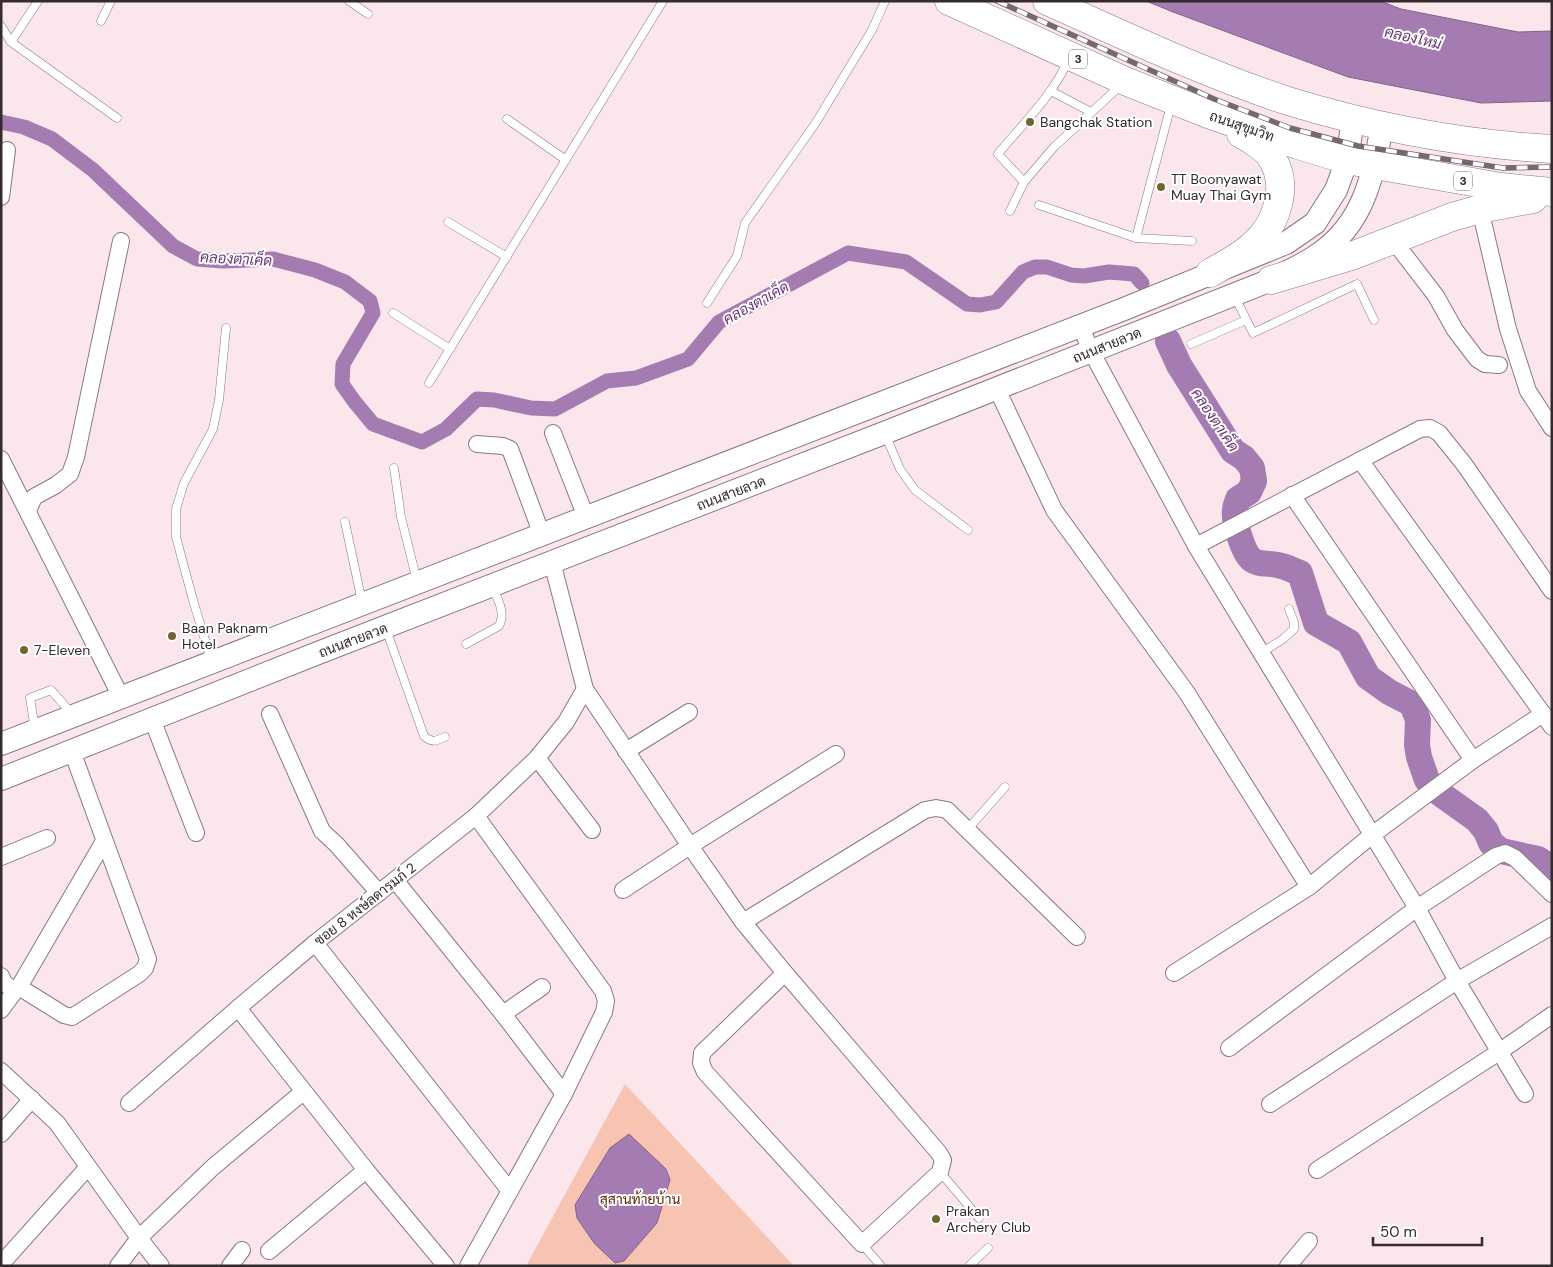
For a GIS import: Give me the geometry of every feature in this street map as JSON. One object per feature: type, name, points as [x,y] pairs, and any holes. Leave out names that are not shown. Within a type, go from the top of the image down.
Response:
[{"type":"highway","name":"ถนนสุขุมวิท","points":[[949,1],[1125,81],[1270,136],[1347,160],[1501,187],[1552,192]]},
{"type":"highway","points":[[1047,1],[1234,82],[1288,100],[1382,126],[1453,139],[1526,148],[1552,149]]},
{"type":"highway","points":[[1208,114],[1247,137],[1268,153],[1278,172],[1281,187],[1278,207],[1269,228],[1252,246],[1210,273]]},
{"type":"highway","points":[[1271,280],[1354,255],[1435,223],[1480,209],[1552,197]]},
{"type":"main road","name":"ถนนสายลวด","points":[[1,744],[1080,326],[1286,243],[1315,223],[1336,190],[1347,160],[1354,119]]},
{"type":"main road","name":"ถนนสายลวด","points":[[1,779],[1271,280],[1319,254],[1347,230],[1362,202],[1374,165],[1382,126]]},
{"type":"main road","points":[[308,625],[318,653]]},
{"type":"street","points":[[1,197],[7,150]]},
{"type":"street","points":[[1480,209],[1508,330],[1528,391],[1552,428]]},
{"type":"street","points":[[1393,240],[1436,296],[1455,330],[1477,359],[1485,364],[1499,365]]},
{"type":"street","points":[[28,511],[34,497],[56,485],[70,474],[76,458],[121,241]]},
{"type":"street","points":[[1080,326],[1091,351],[1196,546],[1417,908],[1525,1094]]},
{"type":"street","points":[[997,389],[1054,510],[1187,693],[1309,887]]},
{"type":"street","points":[[1196,546],[1420,429],[1430,428],[1439,433],[1464,464],[1552,591]]},
{"type":"street","points":[[553,433],[586,517]]},
{"type":"street","points":[[477,444],[503,446],[510,449],[542,535]]},
{"type":"street","points":[[1174,973],[1309,887],[1372,835],[1473,760],[1547,720],[1360,460]]},
{"type":"street","points":[[4,469],[28,511],[121,697]]},
{"type":"street","points":[[1292,495],[1473,760]]},
{"type":"street","points":[[552,562],[585,689],[743,922],[943,1160],[940,1172],[862,1244],[705,1072],[700,1063],[702,1053],[785,973]]},
{"type":"street","name":"ซอย 8 หงษ์ลดารมภ์ 2","points":[[129,1103],[315,943],[476,816],[537,758],[566,722],[585,689]]},
{"type":"street","points":[[626,751],[689,712]]},
{"type":"street","points":[[270,714],[322,831],[337,845],[379,893]]},
{"type":"street","points":[[152,719],[196,833]]},
{"type":"street","points":[[1,976],[4,983],[64,1015],[72,1017],[139,974],[145,968],[148,959],[72,751]]},
{"type":"street","points":[[623,890],[836,754]]},
{"type":"street","points":[[537,758],[592,830]]},
{"type":"street","points":[[743,922],[925,810],[936,808],[947,810],[1077,937]]},
{"type":"street","points":[[468,1266],[564,1094],[604,1012],[606,1001],[603,991],[476,816]]},
{"type":"street","points":[[1,857],[47,838]]},
{"type":"street","points":[[1,1010],[17,989],[104,841]]},
{"type":"street","points":[[1229,1048],[1417,908],[1496,856],[1505,853],[1515,858],[1552,894]]},
{"type":"street","points":[[395,880],[503,1014],[564,1094]]},
{"type":"street","points":[[1270,1104],[1458,981],[1552,926]]},
{"type":"street","points":[[315,943],[510,1191]]},
{"type":"street","points":[[503,1014],[542,987]]},
{"type":"street","points":[[238,1008],[303,1092],[446,1266]]},
{"type":"street","points":[[1316,1170],[1499,1052],[1552,1015]]},
{"type":"street","points":[[1,1071],[57,1123],[161,1266]]},
{"type":"street","points":[[118,1266],[139,1238],[213,1167],[303,1092]]},
{"type":"street","points":[[1,1134],[32,1100]]},
{"type":"street","points":[[2,1263],[88,1167]]},
{"type":"street","points":[[269,1250],[366,1170]]},
{"type":"street","points":[[1288,1266],[1309,1241]]},
{"type":"street","points":[[230,1266],[242,1250]]},
{"type":"lane","points":[[11,42],[38,1]]},
{"type":"lane","points":[[101,21],[111,1]]},
{"type":"lane","points":[[349,1],[368,14]]},
{"type":"lane","points":[[429,383],[663,1]]},
{"type":"lane","points":[[707,303],[737,256],[745,224],[815,124],[872,30],[884,1]]},
{"type":"lane","points":[[1,26],[11,42],[117,118]]},
{"type":"lane","points":[[1024,182],[998,154],[1051,90],[1065,68],[1069,55]]},
{"type":"lane","points":[[1010,211],[1024,182],[1054,147],[1125,81]]},
{"type":"lane","points":[[1051,90],[1091,112]]},
{"type":"lane","points":[[1136,238],[1172,100]]},
{"type":"lane","points":[[507,119],[566,160]]},
{"type":"lane","points":[[1039,205],[1136,238],[1192,241]]},
{"type":"lane","points":[[448,222],[507,257]]},
{"type":"lane","points":[[1234,295],[1253,333],[1357,284],[1374,320]]},
{"type":"lane","points":[[393,313],[450,349]]},
{"type":"lane","points":[[1191,344],[1246,320]]},
{"type":"lane","points":[[212,662],[176,537],[176,510],[184,483],[213,428],[219,400],[226,328]]},
{"type":"lane","points":[[884,433],[900,469],[915,490],[968,530]]},
{"type":"lane","points":[[394,468],[401,517],[417,583]]},
{"type":"lane","points":[[345,522],[362,604]]},
{"type":"lane","points":[[466,644],[499,626],[502,620],[502,612],[492,585]]},
{"type":"lane","points":[[1261,653],[1294,629],[1294,622],[1289,609]]},
{"type":"lane","points":[[385,628],[424,736],[430,741],[435,742],[445,737]]},
{"type":"lane","points":[[36,731],[30,698],[37,695],[51,690],[73,716]]},
{"type":"lane","points":[[967,830],[1005,787]]},
{"type":"lane","points":[[940,1172],[980,1218]]},
{"type":"lane","points":[[862,1244],[881,1266]]},
{"type":"lane","points":[[970,1266],[988,1248]]},
{"type":"green space","name":"สุสานท้ายบ้าน","points":[[625,1084],[794,1266],[526,1266]]},
{"type":"water","name":"คลองใหม่","points":[[1146,1],[1380,1],[1401,9],[1518,32],[1552,31],[1552,101],[1481,103],[1348,77]]},
{"type":"water","points":[[629,1134],[666,1169],[670,1180],[657,1223],[624,1261],[615,1263],[594,1243],[577,1218],[575,1205],[610,1148]]},
{"type":"waterway","name":"คลองตาเค็ด","points":[[1,122],[24,127],[52,139],[93,170],[173,246],[197,259],[223,261],[273,259],[315,270],[345,282],[370,301],[373,313],[343,364],[342,384],[373,424],[422,442],[446,429],[477,399],[494,400],[531,408],[555,409],[607,381],[636,378],[688,359],[719,322],[848,253],[906,262],[967,304],[980,305],[996,302],[1023,272],[1035,267],[1047,267],[1071,275],[1084,276],[1109,272],[1134,274],[1142,283]]},
{"type":"waterway","name":"คลองตาเค็ด","points":[[1168,341],[1179,365],[1233,451],[1244,458],[1252,468],[1254,481],[1249,492],[1238,499],[1235,510],[1237,528],[1248,555],[1257,562],[1286,567],[1300,573],[1316,623],[1349,642],[1368,677],[1389,692],[1412,704],[1418,720],[1417,745],[1419,757],[1427,780],[1435,790],[1477,820],[1486,831],[1491,843],[1501,851],[1538,859],[1552,868]]},
{"type":"railway","points":[[997,1],[1214,99],[1290,128],[1358,146],[1503,168],[1552,167]]},
{"type":"place","name":"Bangchak Station","points":[[1030,122]]},
{"type":"place","name":"TT Boonyawat Muay Thai Gym","points":[[1161,187]]},
{"type":"place","name":"Baan Paknam Hotel","points":[[172,636]]},
{"type":"place","name":"7-Eleven","points":[[24,650]]},
{"type":"place","name":"Prakan Archery Club","points":[[936,1219]]}]
